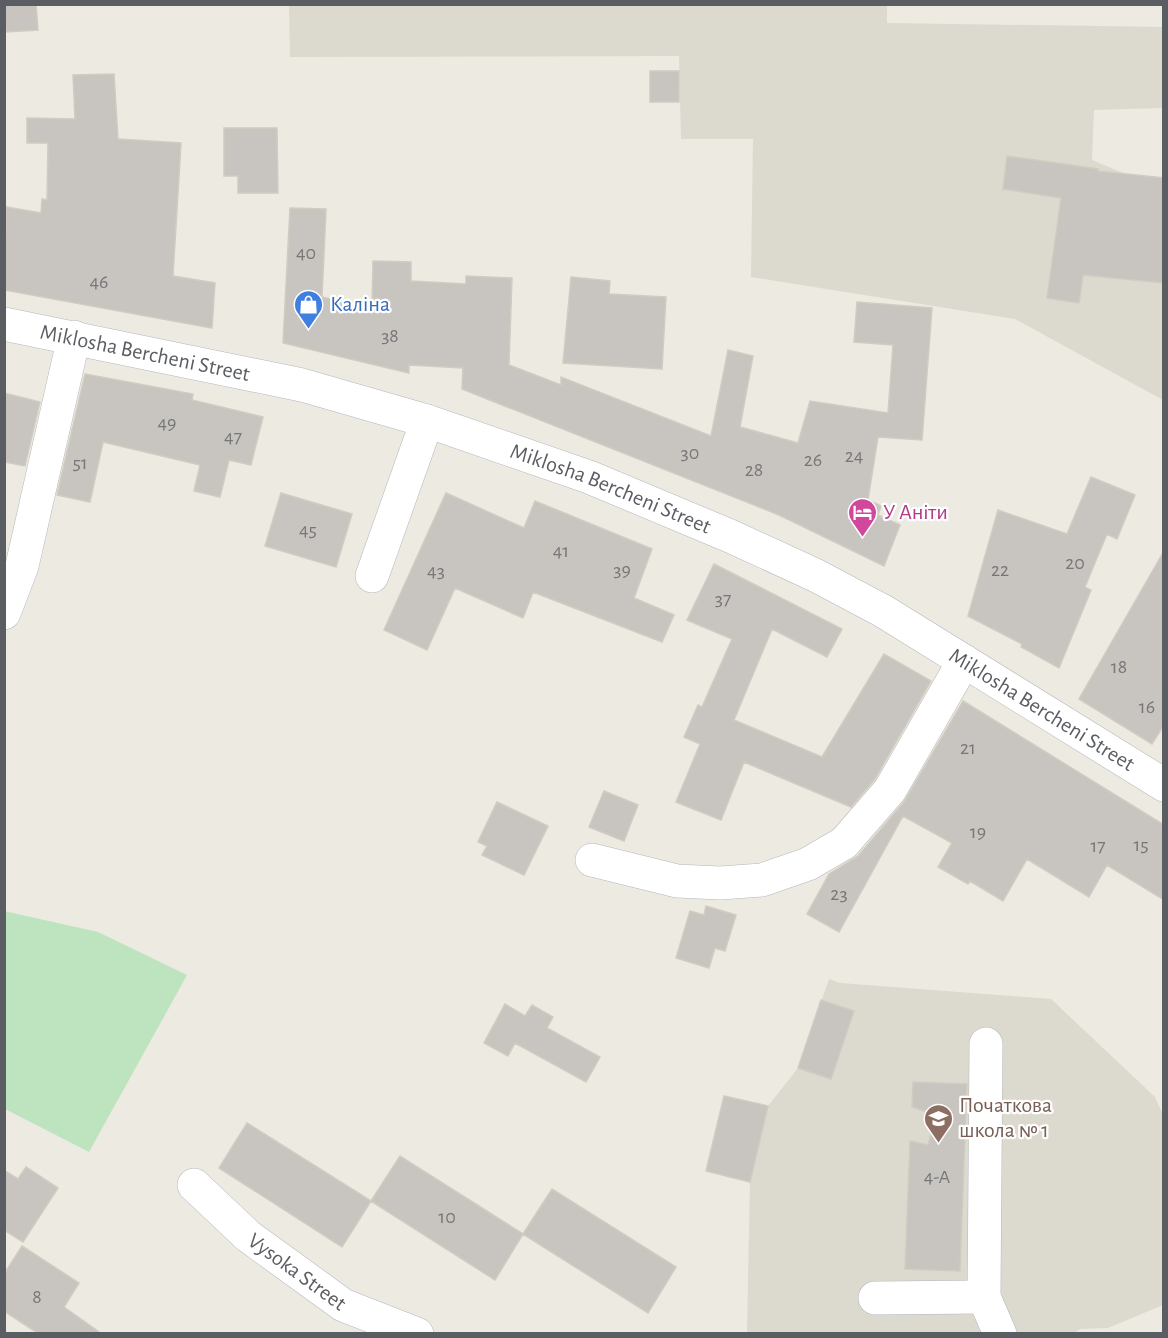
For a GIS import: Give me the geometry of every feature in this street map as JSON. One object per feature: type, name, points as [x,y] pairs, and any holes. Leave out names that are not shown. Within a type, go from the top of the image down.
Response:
[{"type":"street","name":"Miklosha Bercheni Street","points":[[4,324],[302,385],[427,421],[589,477],[730,536],[815,575],[883,611],[1164,785]]},
{"type":"street","points":[[4,613],[22,566],[74,337]]},
{"type":"street","points":[[372,576],[427,421]]},
{"type":"street","points":[[592,860],[677,881],[720,883],[762,880],[808,864],[844,843],[890,790],[964,661]]},
{"type":"street","points":[[986,1044],[984,1297],[1000,1334]]},
{"type":"street","name":"Vysoka Street","points":[[194,1185],[248,1236],[343,1305],[417,1334]]},
{"type":"street","points":[[875,1298],[984,1297]]},
{"type":"shaded area","points":[[887,4],[887,23],[1163,27],[1163,108],[1094,110],[1092,160],[1128,175],[1163,178],[1163,400],[1015,319],[751,277],[753,139],[681,139],[679,56],[290,57],[289,5]]},
{"type":"shaded area","name":"Початкова школа № 1","points":[[829,979],[840,983],[1051,999],[1155,1097],[1163,1115],[1163,1305],[1108,1328],[1080,1329],[1074,1333],[747,1333],[750,1182],[706,1171],[724,1096],[768,1106],[798,1068]]},
{"type":"green space","points":[[4,911],[98,932],[187,975],[89,1152],[5,1109]]},
{"type":"building","points":[[4,4],[36,4],[38,30],[6,32]]},
{"type":"building","points":[[650,71],[679,71],[679,102],[650,102]]},
{"type":"building","points":[[114,74],[118,139],[181,143],[173,276],[215,283],[212,328],[4,290],[6,207],[41,213],[42,199],[47,200],[48,143],[27,143],[27,118],[75,119],[73,75]]},
{"type":"building","points":[[224,128],[277,128],[278,193],[238,193],[238,176],[224,176]]},
{"type":"building","points":[[1007,156],[1098,169],[1098,171],[1164,178],[1164,283],[1083,275],[1079,303],[1047,298],[1061,198],[1003,189]]},
{"type":"building","points":[[290,208],[326,209],[322,297],[372,309],[373,261],[411,262],[411,281],[466,284],[466,276],[512,278],[509,365],[561,385],[561,377],[711,436],[728,350],[753,356],[740,427],[798,443],[810,401],[888,413],[893,345],[854,342],[857,302],[932,308],[922,440],[878,437],[868,500],[881,506],[878,515],[900,525],[884,566],[779,515],[462,389],[463,368],[409,365],[409,373],[283,343]]},
{"type":"building","points":[[571,277],[610,281],[609,294],[666,297],[662,369],[563,363]]},
{"type":"building","points":[[85,374],[193,394],[192,400],[263,417],[251,465],[229,460],[220,497],[194,491],[200,465],[103,442],[90,502],[57,495]]},
{"type":"building","points":[[4,393],[40,402],[25,466],[4,462]]},
{"type":"building","points":[[1091,477],[1135,495],[1117,539],[1107,534],[1085,587],[1091,590],[1059,668],[1021,647],[1022,644],[968,616],[998,510],[1067,534]]},
{"type":"building","points":[[281,493],[352,514],[336,567],[265,546]]},
{"type":"building","points":[[446,493],[524,528],[535,501],[652,549],[634,598],[674,615],[662,642],[533,592],[523,618],[455,588],[427,650],[384,630]]},
{"type":"building","points":[[1164,551],[1164,725],[1152,744],[1079,699]]},
{"type":"building","points":[[714,564],[842,629],[827,657],[772,629],[734,720],[822,757],[884,654],[931,681],[875,779],[851,807],[744,762],[721,820],[676,802],[700,744],[684,737],[698,705],[702,707],[732,639],[687,620]]},
{"type":"building","points":[[963,701],[1164,825],[1164,900],[1107,865],[1089,897],[1027,859],[1003,901],[970,881],[968,884],[938,867],[952,843],[903,816],[839,932],[807,914],[829,874],[858,856],[904,802]]},
{"type":"building","points":[[604,791],[638,805],[624,841],[589,827]]},
{"type":"building","points":[[497,802],[548,826],[524,875],[482,855],[487,846],[478,842]]},
{"type":"building","points":[[706,906],[736,915],[725,951],[715,948],[709,968],[676,958],[690,911],[704,915]]},
{"type":"building","points":[[821,1000],[854,1011],[831,1079],[798,1068]]},
{"type":"building","points":[[505,1004],[525,1016],[532,1005],[553,1017],[547,1028],[600,1057],[586,1082],[515,1043],[508,1056],[484,1043]]},
{"type":"building","points":[[913,1082],[967,1084],[960,1271],[905,1269],[910,1141],[928,1145],[936,1115],[912,1107]]},
{"type":"building","points":[[724,1096],[768,1106],[750,1182],[706,1171]]},
{"type":"building","points":[[247,1123],[371,1201],[342,1247],[219,1168]]},
{"type":"building","points":[[400,1156],[523,1234],[495,1280],[371,1201]]},
{"type":"building","points":[[26,1167],[58,1188],[23,1242],[4,1230],[4,1170],[18,1179]]},
{"type":"building","points":[[552,1189],[676,1267],[648,1313],[523,1234]]},
{"type":"building","points":[[22,1246],[79,1283],[64,1307],[102,1334],[39,1334],[4,1311],[4,1274]]},
{"type":"place","name":"Калiна","points":[[309,330]]},
{"type":"place","name":"У Аніти","points":[[862,538]]},
{"type":"place","name":"Початкова школа № 1","points":[[938,1144]]}]
